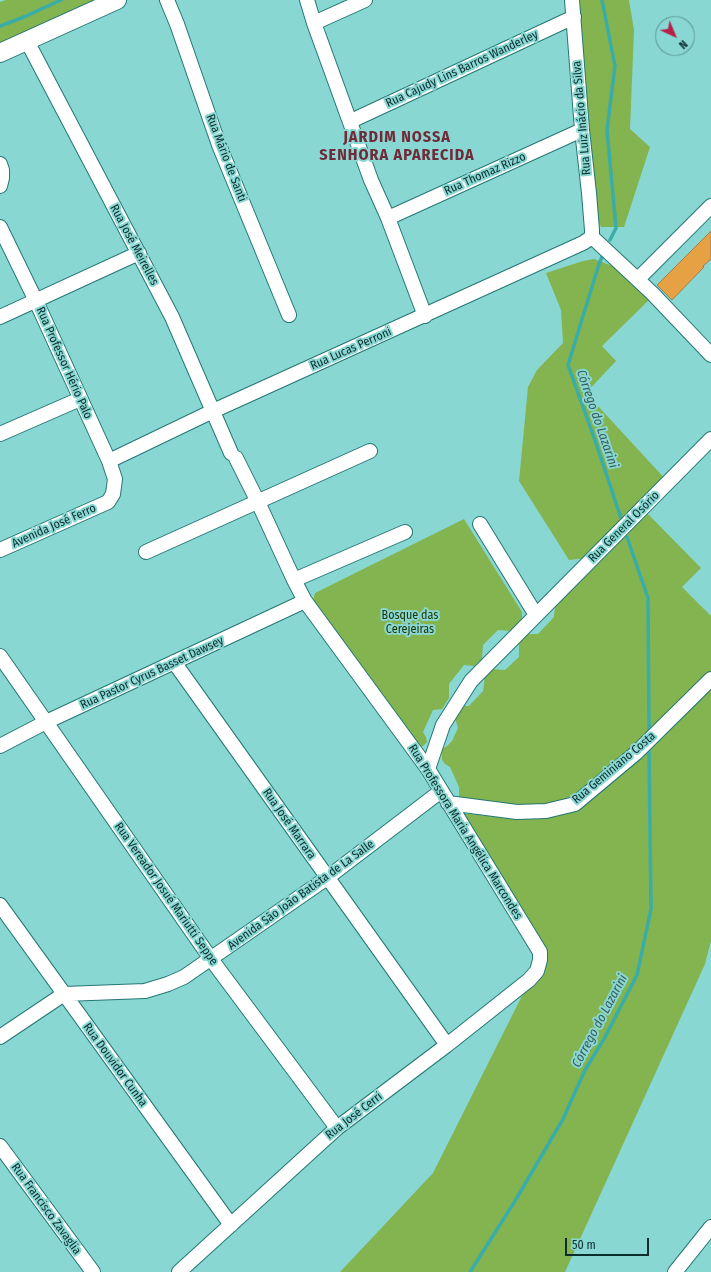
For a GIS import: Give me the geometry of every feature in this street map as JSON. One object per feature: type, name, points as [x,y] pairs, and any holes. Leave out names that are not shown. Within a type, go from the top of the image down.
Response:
[{"type":"main road","points":[[0,53],[117,0]]},
{"type":"street","name":"Rua Mário de Santi","points":[[167,0],[177,24],[219,145],[289,315]]},
{"type":"street","points":[[307,0],[371,180],[388,218],[425,316]]},
{"type":"street","points":[[314,23],[365,0]]},
{"type":"street","name":"Rua Luiz Inácio da Silva","points":[[572,0],[592,236]]},
{"type":"street","name":"Rua Cajudy Lins Barros Wanderley","points":[[351,121],[574,17]]},
{"type":"street","name":"Rua José Meirelles","points":[[28,41],[172,318],[233,455],[258,502]]},
{"type":"street","name":"Rua Thomaz Rizzo","points":[[388,218],[582,130]]},
{"type":"street","points":[[0,164],[2,178],[0,186]]},
{"type":"street","points":[[638,279],[711,206]]},
{"type":"street","name":"Rua Professor Hério Palo","points":[[0,227],[36,301],[80,400],[109,460],[115,478],[113,494],[108,502]]},
{"type":"street","points":[[592,236],[638,279],[711,355]]},
{"type":"street","name":"Rua Lucas Perroni","points":[[109,460],[425,316],[583,242],[592,236]]},
{"type":"street","points":[[0,317],[139,253]]},
{"type":"street","points":[[0,434],[80,400]]},
{"type":"street","name":"Rua General Osório","points":[[428,769],[443,725],[470,681],[711,439]]},
{"type":"street","points":[[146,552],[370,451]]},
{"type":"street","name":"Avenida José Ferro","points":[[0,550],[108,502]]},
{"type":"street","name":"Rua Professora Maria Angélica Marcondes","points":[[258,502],[305,601],[428,769],[540,952],[540,960],[537,971]]},
{"type":"street","points":[[480,524],[536,615]]},
{"type":"street","points":[[294,580],[405,532]]},
{"type":"street","name":"Rua Pastor Cyrus Basset Dawsey","points":[[0,746],[46,722],[305,601]]},
{"type":"street","name":"Rua Vereador Josué Mariutti Seppe","points":[[0,656],[211,959],[337,1128]]},
{"type":"street","name":"Rua José Marrara","points":[[174,662],[447,1045]]},
{"type":"street","name":"Rua Geminiano Costa","points":[[445,797],[517,812],[546,811],[575,804],[636,753],[711,679]]},
{"type":"street","name":"Avenida São João Batista de La Salle","points":[[64,994],[145,991],[184,977],[445,797]]},
{"type":"street","name":"Rua Douvidor Cunha","points":[[0,905],[231,1225]]},
{"type":"street","name":"Rua José Cerri","points":[[179,1272],[337,1128],[447,1045],[529,980],[537,971]]},
{"type":"street","points":[[0,1037],[64,994]]},
{"type":"street","name":"Rua Francisco Zavaglia","points":[[0,1146],[93,1272]]},
{"type":"street","points":[[675,1272],[711,1227]]},
{"type":"green space","points":[[6,0],[106,0],[0,46],[0,2]]},
{"type":"green space","points":[[575,0],[629,0],[634,30],[630,129],[650,147],[624,227],[601,227],[596,216]]},
{"type":"green space","points":[[594,259],[618,268],[649,300],[602,346],[616,361],[586,393],[667,481],[587,558],[569,560],[519,481],[528,387],[537,370],[563,343],[561,310],[546,273]]},
{"type":"green space","points":[[643,509],[701,568],[682,587],[711,616],[711,941],[705,964],[565,1272],[340,1272],[433,1173],[540,960],[450,812],[517,819],[574,808],[464,812],[459,802],[459,787],[450,767],[442,760],[442,749],[452,741],[458,728],[454,715],[461,706],[469,706],[483,691],[485,676],[491,669],[505,670],[519,657],[519,642],[524,634],[538,634],[554,617],[555,607],[594,567]]},
{"type":"green space","name":"Bosque das Cerejeiras","points":[[464,519],[522,612],[522,619],[510,631],[498,630],[483,645],[482,659],[474,666],[464,665],[449,684],[449,698],[442,709],[433,710],[423,732],[427,742],[423,746],[415,747],[315,607],[313,600],[315,593]]},
{"type":"building","points":[[711,231],[711,259],[672,300],[657,285]]},
{"type":"waterway","points":[[0,26],[61,0]]},
{"type":"waterway","name":"Córrego do Lazarini","points":[[602,0],[615,66],[607,130],[616,228],[610,240]]},
{"type":"waterway","name":"Córrego do Lazarini","points":[[602,257],[568,365],[621,518]]},
{"type":"waterway","name":"Córrego do Lazarini","points":[[627,537],[648,598],[649,733]]},
{"type":"waterway","name":"Córrego do Lazarini","points":[[470,1272],[515,1201],[563,1119],[585,1070],[604,1039],[637,975],[651,909],[649,751]]},
{"type":"district","name":"JARDIM NOSSA SENHORA APARECIDA","points":[[397,147]]}]
